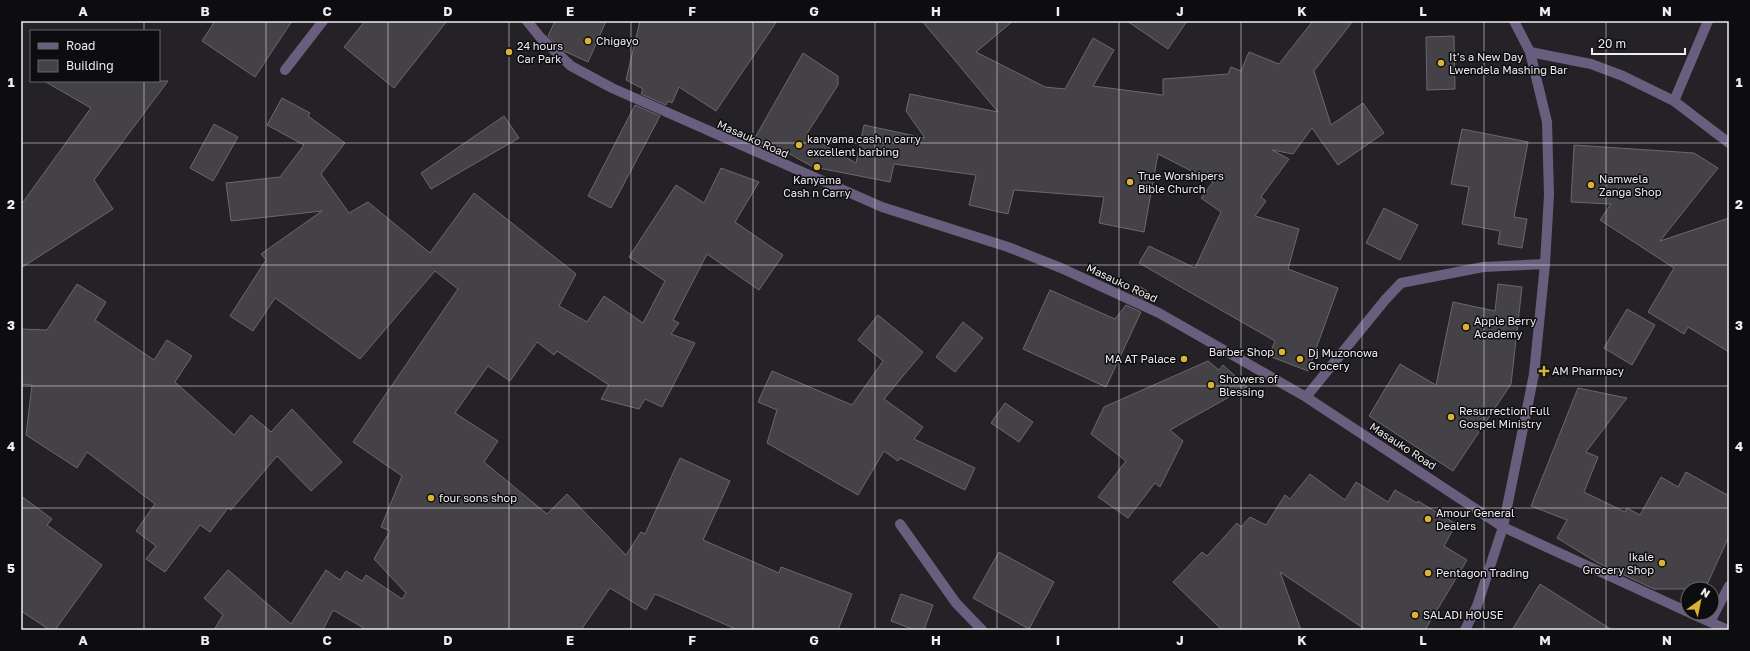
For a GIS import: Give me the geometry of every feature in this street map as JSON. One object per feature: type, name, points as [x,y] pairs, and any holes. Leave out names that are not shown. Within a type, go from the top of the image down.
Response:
[{"type":"street","points":[[285,70],[324,21]]},
{"type":"street","name":"Masauko Road","points":[[527,21],[540,37],[571,66],[612,88],[882,207],[1008,247],[1061,268],[1159,313],[1306,397],[1504,527],[1680,608]]},
{"type":"street","points":[[1466,630],[1477,606],[1504,527],[1534,374],[1545,264],[1549,195],[1548,122],[1530,52],[1514,21]]},
{"type":"street","points":[[1674,101],[1708,21]]},
{"type":"street","points":[[1530,52],[1591,64],[1623,76],[1674,101],[1729,143]]},
{"type":"street","points":[[1306,397],[1385,300],[1401,283],[1483,267],[1545,264]]},
{"type":"street","points":[[900,524],[956,603],[982,630]]},
{"type":"street","points":[[1710,622],[1729,586]]},
{"type":"street","name":"Masauko Road","points":[[1710,622],[1728,630]]},
{"type":"building","points":[[215,21],[292,21],[255,77],[202,41]]},
{"type":"building","points":[[365,21],[447,21],[394,88],[344,47]]},
{"type":"building","name":"Chigayo","points":[[555,21],[606,21],[588,62],[564,51],[548,36]]},
{"type":"building","points":[[640,21],[777,21],[716,111],[679,87],[672,103],[668,101],[666,105],[641,94],[643,89],[626,80]]},
{"type":"building","points":[[922,21],[1013,21],[976,52],[1045,87],[1065,89],[1093,38],[1114,50],[1093,86],[1163,95],[1163,79],[1228,74],[1231,67],[1241,71],[1249,52],[1279,64],[1313,21],[1353,21],[1314,71],[1331,125],[1363,103],[1384,133],[1338,165],[1312,128],[1293,154],[1272,150],[1289,159],[1261,197],[1266,201],[1255,216],[1299,229],[1288,269],[1338,288],[1308,371],[1269,356],[1275,341],[1139,263],[1149,246],[1195,268],[1221,212],[1201,198],[1213,182],[1158,154],[1144,232],[1099,223],[1104,197],[1014,190],[1008,214],[969,205],[976,175],[894,164],[890,182],[813,167],[779,148],[776,153],[752,143],[803,53],[838,76],[838,85],[806,135],[856,163],[864,125],[925,138],[906,111],[910,94],[998,112]]},
{"type":"building","points":[[1127,21],[1187,21],[1168,49]]},
{"type":"building","name":"It's a New Day Lwendela Mashing Bar","points":[[1454,36],[1455,89],[1427,90],[1426,37]]},
{"type":"building","points":[[168,81],[94,180],[113,209],[21,268],[21,205],[91,108],[46,82]]},
{"type":"building","points":[[282,98],[310,113],[308,116],[345,143],[321,174],[349,213],[368,202],[430,253],[474,193],[576,274],[559,306],[587,322],[604,296],[643,323],[665,281],[629,257],[676,185],[704,203],[721,168],[759,182],[735,222],[783,255],[759,290],[707,254],[673,320],[679,323],[671,334],[695,343],[662,407],[645,399],[639,409],[601,399],[609,385],[557,351],[554,355],[537,342],[510,381],[488,366],[455,413],[498,441],[484,462],[547,514],[567,494],[626,555],[641,532],[645,534],[680,458],[730,481],[703,540],[779,573],[781,567],[852,594],[838,630],[738,630],[655,594],[646,610],[610,588],[581,630],[367,630],[333,610],[323,630],[214,630],[223,615],[204,598],[228,570],[291,624],[326,570],[340,580],[346,571],[362,581],[366,575],[402,599],[406,593],[374,559],[390,531],[381,527],[402,476],[353,442],[458,289],[435,271],[360,359],[275,298],[253,331],[230,316],[266,260],[261,254],[322,211],[231,221],[226,183],[280,177],[304,145],[267,125]]},
{"type":"building","points":[[635,105],[660,116],[611,208],[588,196]]},
{"type":"building","points":[[504,116],[519,138],[431,189],[421,173]]},
{"type":"building","points":[[214,124],[238,137],[213,181],[190,168]]},
{"type":"building","points":[[1462,129],[1528,142],[1514,217],[1527,219],[1522,248],[1498,244],[1500,231],[1462,224],[1469,187],[1451,184]]},
{"type":"building","points":[[1574,145],[1694,153],[1718,168],[1660,241],[1729,218],[1729,352],[1688,327],[1684,334],[1648,312],[1674,268],[1600,220],[1611,204],[1571,202]]},
{"type":"building","points":[[1384,208],[1418,225],[1400,260],[1366,243]]},
{"type":"building","points":[[77,284],[106,302],[95,320],[154,360],[167,340],[192,356],[175,382],[234,435],[251,415],[271,432],[292,409],[342,462],[311,491],[277,456],[231,510],[228,508],[210,532],[200,525],[165,572],[146,559],[156,546],[136,531],[155,504],[87,452],[77,468],[26,435],[32,385],[21,384],[21,329],[47,330]]},
{"type":"building","points":[[1498,284],[1522,287],[1511,384],[1453,471],[1369,416],[1400,364],[1436,385],[1453,302],[1495,311]]},
{"type":"building","points":[[1139,286],[1150,293],[1146,300],[1133,294]]},
{"type":"building","points":[[1050,290],[1115,319],[1126,305],[1141,312],[1106,387],[1023,349]]},
{"type":"building","points":[[1627,309],[1655,325],[1632,365],[1604,348]]},
{"type":"building","points":[[878,315],[923,352],[884,399],[923,427],[914,439],[975,468],[965,490],[900,458],[898,461],[884,451],[858,495],[767,443],[777,410],[758,402],[772,371],[852,405],[883,361],[858,340]]},
{"type":"building","points":[[963,322],[983,338],[955,372],[936,357]]},
{"type":"building","points":[[1208,361],[1219,370],[1223,365],[1247,387],[1170,430],[1183,441],[1160,487],[1155,483],[1128,518],[1098,497],[1126,461],[1091,434],[1104,407]]},
{"type":"building","points":[[1578,388],[1627,398],[1586,452],[1598,457],[1584,492],[1625,512],[1627,508],[1640,515],[1661,477],[1678,487],[1686,472],[1729,496],[1729,536],[1709,581],[1680,581],[1680,589],[1654,589],[1598,563],[1557,538],[1567,520],[1531,506]]},
{"type":"building","points":[[1005,403],[1033,422],[1019,442],[991,423]]},
{"type":"building","points":[[1310,474],[1345,500],[1356,482],[1388,502],[1395,490],[1417,503],[1418,501],[1456,524],[1444,546],[1467,560],[1425,630],[1366,630],[1280,572],[1301,630],[1222,630],[1173,582],[1202,552],[1207,556],[1237,523],[1241,527],[1250,517],[1266,525],[1285,495],[1290,499]]},
{"type":"building","points":[[21,496],[52,519],[47,525],[102,565],[55,630],[50,630],[21,611]]},
{"type":"building","points":[[999,552],[1054,582],[1029,629],[973,598]]},
{"type":"building","points":[[1540,584],[1612,630],[1512,630]]},
{"type":"building","points":[[901,594],[933,605],[924,630],[915,630],[891,621]]},
{"type":"place","name":"Chigayo","points":[[588,41]]},
{"type":"place","name":"24 hours Car Park","points":[[509,52]]},
{"type":"place","name":"It's a New Day Lwendela Mashing Bar","points":[[1441,63]]},
{"type":"place","name":"kanyama cash n carry excellent barbing","points":[[799,145]]},
{"type":"place","name":"Kanyama Cash n Carry","points":[[817,167]]},
{"type":"place","name":"True Worshipers Bible Church","points":[[1130,182]]},
{"type":"place","name":"Namwela Zanga Shop","points":[[1591,185]]},
{"type":"place","name":"Apple Berry Academy","points":[[1466,327]]},
{"type":"place","name":"Barber Shop","points":[[1282,352]]},
{"type":"place","name":"MA AT Palace","points":[[1184,359]]},
{"type":"place","name":"Dj Muzonowa Grocery","points":[[1300,359]]},
{"type":"place","name":"AM Pharmacy","points":[[1544,371]]},
{"type":"place","name":"Showers of Blessing","points":[[1211,385]]},
{"type":"place","name":"Resurrection Full Gospel Ministry","points":[[1451,417]]},
{"type":"place","name":"four sons shop","points":[[431,498]]},
{"type":"place","name":"Amour General Dealers","points":[[1428,519]]},
{"type":"place","name":"Ikale Grocery Shop","points":[[1662,563]]},
{"type":"place","name":"Pentagon Trading","points":[[1428,573]]},
{"type":"place","name":"SALADI HOUSE","points":[[1415,615]]}]
